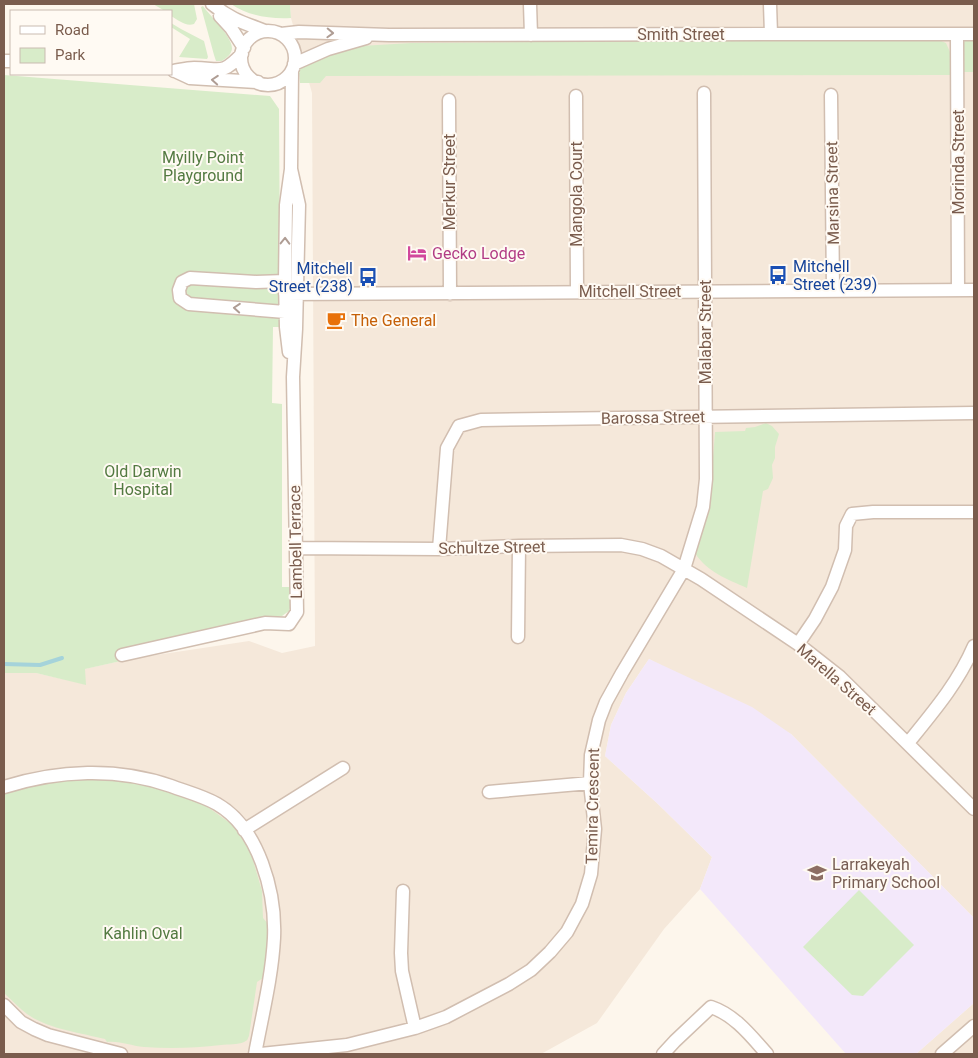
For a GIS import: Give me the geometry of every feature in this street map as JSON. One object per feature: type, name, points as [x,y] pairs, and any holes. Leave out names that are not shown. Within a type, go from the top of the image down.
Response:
[{"type":"street","points":[[173,71],[190,78],[264,83],[277,83],[288,76],[295,58],[294,48],[290,42],[281,34],[265,31],[237,21],[211,4]]},
{"type":"street","points":[[211,4],[231,28],[243,51],[243,66],[246,72],[252,79],[264,83]]},
{"type":"street","points":[[530,4],[531,35]]},
{"type":"street","points":[[770,4],[770,34]]},
{"type":"street","points":[[173,71],[192,68],[223,69],[231,65],[252,37],[265,31]]},
{"type":"street","name":"Smith Street","points":[[281,34],[299,32],[389,35],[974,34]]},
{"type":"street","name":"Morinda Street","points":[[958,34],[958,290]]},
{"type":"street","name":"Smith Street","points":[[293,67],[316,54],[336,46],[389,35]]},
{"type":"street","name":"Lambell Terrace","points":[[293,67],[291,112],[292,169],[299,205],[285,312],[293,377]]},
{"type":"street","name":"Lambell Terrace","points":[[264,83],[284,91],[290,102],[291,112]]},
{"type":"street","name":"Malabar Street","points":[[684,569],[703,507],[706,479],[704,93]]},
{"type":"street","name":"Marsina Street","points":[[831,95],[833,291]]},
{"type":"street","name":"Mangola Court","points":[[576,96],[577,291]]},
{"type":"street","name":"Merkur Street","points":[[449,100],[450,294]]},
{"type":"street","name":"Lambell Terrace","points":[[122,655],[265,623],[289,624],[296,612],[293,377],[296,329],[289,290],[286,205],[292,169]]},
{"type":"street","name":"Mitchell Street","points":[[285,312],[189,304],[180,298],[179,290],[182,282],[190,278],[256,282],[289,290],[450,294],[577,291],[974,290]]},
{"type":"street","name":"Barossa Street","points":[[439,549],[447,448],[459,426],[481,420],[974,413]]},
{"type":"street","points":[[798,644],[815,619],[832,587],[845,550],[846,526],[852,514],[873,512],[974,512]]},
{"type":"street","name":"Schultze Street","points":[[296,548],[439,549],[621,545],[642,549],[661,556],[684,569]]},
{"type":"street","points":[[518,637],[519,546]]},
{"type":"street","name":"Marella Street","points":[[684,569],[798,644],[840,677],[974,809]]},
{"type":"street","name":"Temira Crescent","points":[[261,1054],[347,1045],[415,1028],[446,1017],[521,977],[550,952],[566,932],[582,904],[591,874],[595,829],[590,783],[591,755],[598,720],[624,669],[684,569]]},
{"type":"street","points":[[908,742],[947,694],[967,662],[974,646]]},
{"type":"street","points":[[244,830],[343,768]]},
{"type":"street","points":[[4,787],[23,781],[76,773],[111,773],[168,785],[197,795],[218,804],[236,819],[254,845],[264,869],[274,926],[270,976],[255,1054]]},
{"type":"street","points":[[489,792],[590,783]]},
{"type":"street","points":[[403,891],[402,971],[415,1028]]},
{"type":"street","points":[[4,1005],[15,1017],[48,1035],[121,1054]]},
{"type":"street","points":[[663,1054],[711,1007],[723,1012],[736,1021],[767,1054]]},
{"type":"street","points":[[949,1052],[974,1026]]},
{"type":"shaded area","points":[[290,4],[974,4],[974,918],[791,734],[649,659],[626,693],[611,725],[605,756],[712,857],[700,889],[664,929],[597,1023],[541,1054],[4,1054],[4,673],[36,673],[85,684],[84,669],[130,659],[249,641],[282,653],[315,646],[312,93],[291,18]]},
{"type":"shaded area","name":"Larrakeyah Primary School","points":[[649,659],[752,707],[791,734],[974,918],[974,1003],[916,1054],[846,1054],[700,889],[712,857],[605,756],[611,725],[626,693]]},
{"type":"shaded area","points":[[974,1003],[974,1054],[916,1054]]},
{"type":"green space","points":[[153,4],[194,4],[197,19],[194,24],[185,24],[172,17],[172,10],[163,10]]},
{"type":"green space","points":[[231,4],[290,4],[291,18],[259,16]]},
{"type":"green space","points":[[203,6],[225,33],[231,44],[231,53],[222,61],[216,61],[201,7]]},
{"type":"green space","points":[[172,24],[204,41],[207,59],[179,57],[190,39],[172,28]]},
{"type":"green space","points":[[936,39],[946,43],[950,52],[950,75],[326,76],[320,83],[300,83],[299,71],[304,63],[323,54],[361,46],[411,43]]},
{"type":"green space","points":[[966,40],[974,40],[974,72],[964,72],[962,45]]},
{"type":"green space","name":"Old Darwin Hospital","points":[[4,75],[270,96],[279,109],[282,327],[273,327],[272,403],[282,404],[282,587],[291,587],[292,602],[289,611],[282,616],[128,649],[130,659],[85,669],[86,685],[36,673],[4,673]]},
{"type":"green space","points":[[766,423],[772,426],[779,434],[772,465],[773,478],[768,489],[763,491],[747,588],[711,570],[695,553],[709,509],[715,432],[745,431],[746,428]]},
{"type":"green space","name":"Kahlin Oval","points":[[95,775],[164,788],[202,803],[237,828],[250,850],[262,891],[263,918],[269,925],[267,968],[263,978],[257,982],[249,1036],[242,1043],[173,1048],[144,1047],[107,1042],[105,1039],[65,1030],[35,1019],[24,1012],[4,993],[4,790],[22,785]]},
{"type":"green space","points":[[859,890],[914,945],[863,996],[852,995],[803,947]]},
{"type":"waterway","points":[[4,664],[40,665],[62,658]]},
{"type":"place","name":"Gecko Lodge","points":[[417,253]]},
{"type":"place","name":"Mitchell Street (239)","points":[[778,275]]},
{"type":"place","name":"Mitchell Street (238)","points":[[368,277]]},
{"type":"place","name":"The General","points":[[336,320]]},
{"type":"place","name":"Larrakeyah Primary School","points":[[817,873]]},
{"type":"park label","name":"Myilly Point Playground","points":[[203,166]]}]
